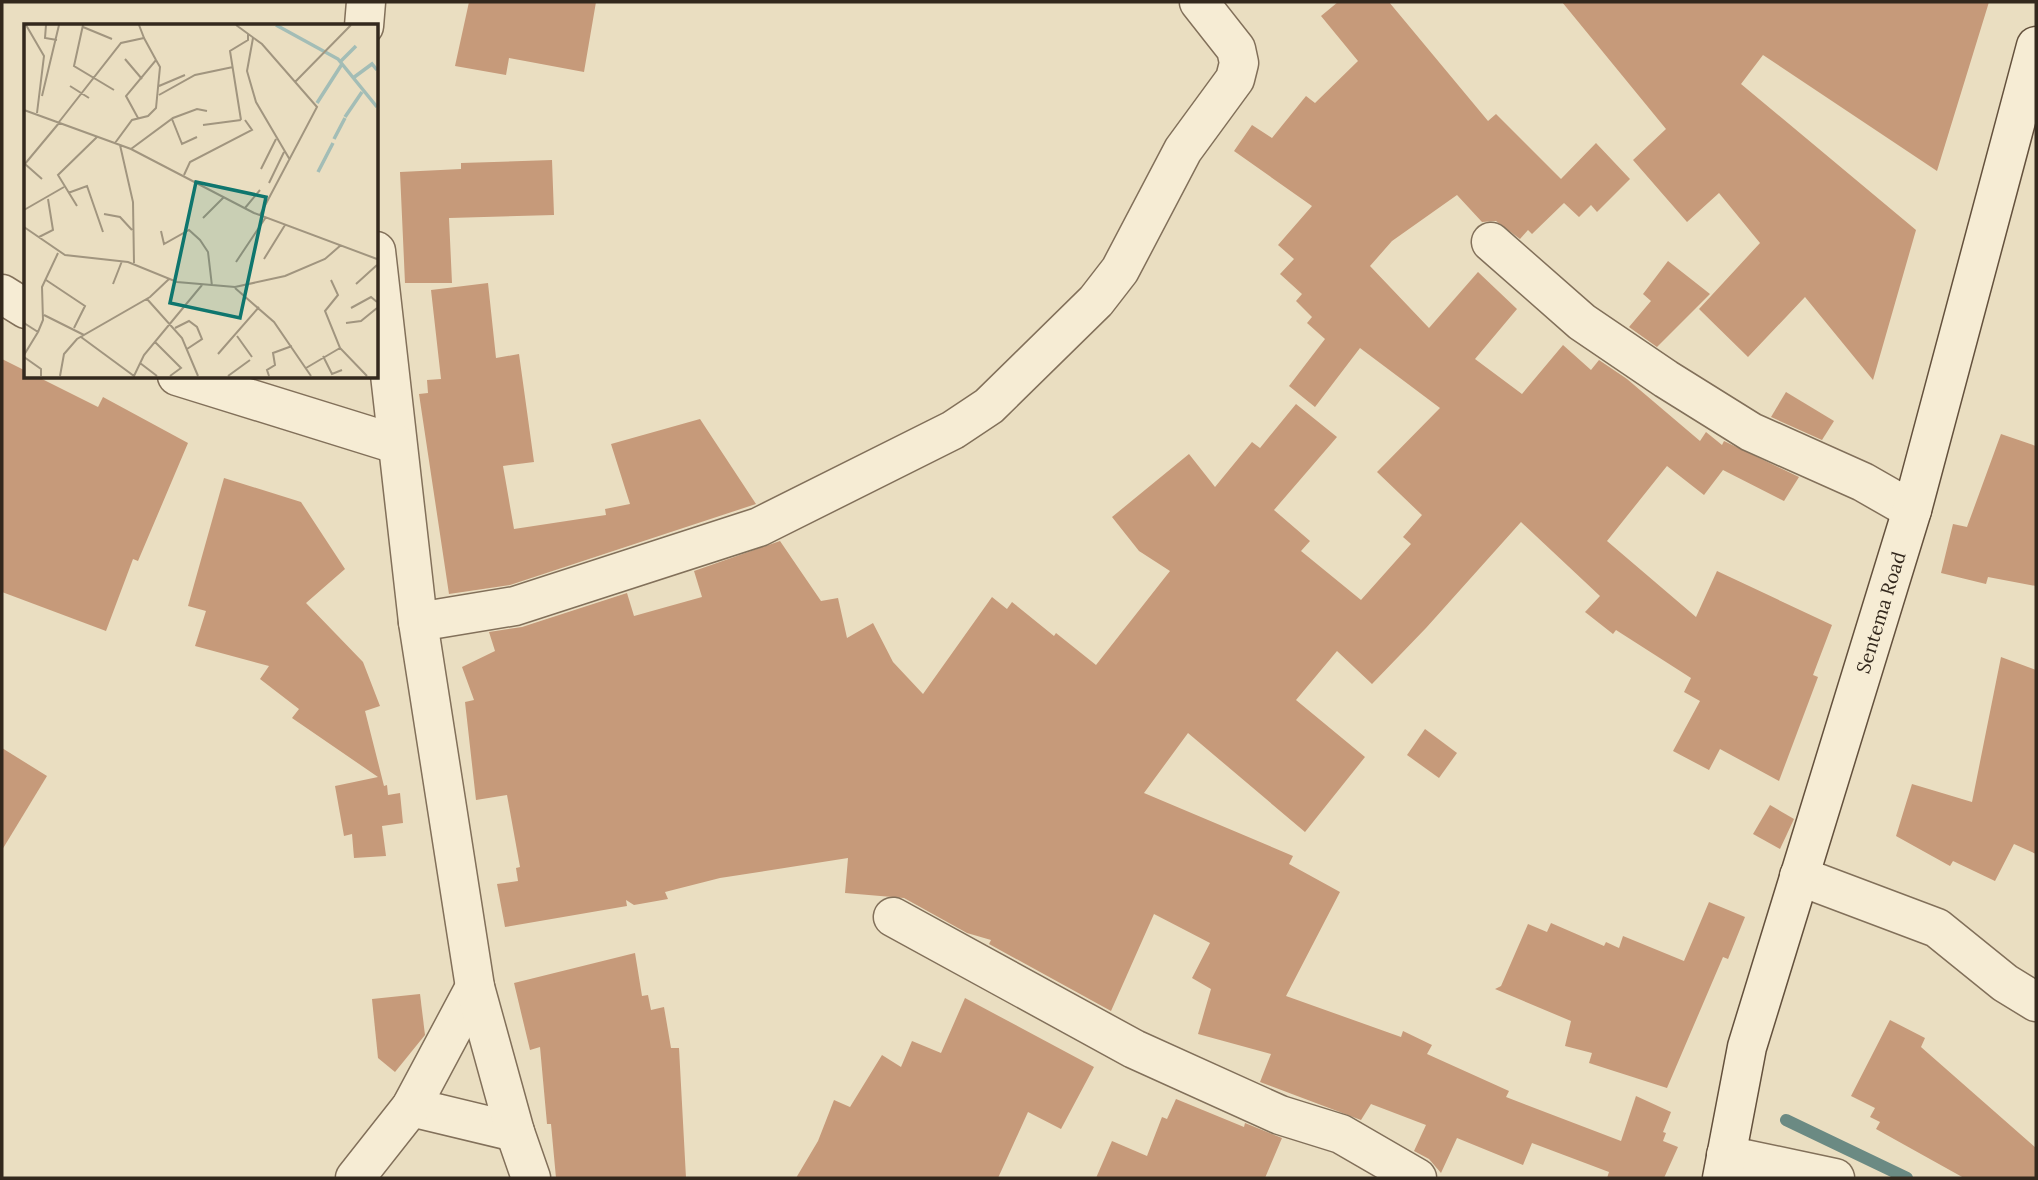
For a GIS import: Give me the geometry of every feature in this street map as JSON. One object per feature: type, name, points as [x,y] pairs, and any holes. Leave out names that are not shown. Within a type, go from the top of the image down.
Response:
[{"type":"street","points":[[364,24],[366,2]]},
{"type":"street","points":[[418,622],[515,606],[759,527],[953,430],[989,405],[1087,310],[1120,270],[1183,150],[1235,79],[1239,63],[1236,49],[1199,2]]},
{"type":"street","name":"Sentema Road","points":[[1724,1166],[1747,1047],[1912,510],[2036,46]]},
{"type":"street","points":[[1491,242],[1582,322],[1666,379],[1751,432],[1863,482],[1912,510]]},
{"type":"street","points":[[378,270],[418,622],[475,987],[514,1132],[531,1178]]},
{"type":"street","points":[[2,294],[24,308]]},
{"type":"street","points":[[183,378],[396,444]]},
{"type":"street","points":[[1800,876],[1937,928],[2005,983],[2036,1002]]},
{"type":"street","points":[[893,917],[1135,1049],[1280,1115],[1341,1134],[1418,1178]]},
{"type":"street","points":[[355,1178],[411,1107],[475,987]]},
{"type":"street","points":[[411,1107],[514,1132]]},
{"type":"street","points":[[1724,1166],[1835,1178]]},
{"type":"building","points":[[469,2],[596,2],[584,72],[509,58],[506,75],[455,66]]},
{"type":"building","points":[[1338,2],[1389,2],[1488,121],[1496,114],[1561,179],[1596,143],[1630,179],[1597,212],[1591,205],[1579,217],[1564,203],[1532,234],[1528,230],[1520,239],[1496,221],[1482,222],[1457,195],[1392,241],[1370,266],[1429,328],[1478,272],[1517,309],[1475,359],[1522,394],[1563,345],[1591,370],[1599,360],[1627,379],[1700,441],[1706,432],[1722,445],[1724,441],[1799,477],[1784,501],[1723,470],[1704,495],[1667,466],[1607,541],[1696,617],[1717,571],[1832,625],[1813,675],[1818,677],[1779,781],[1720,749],[1709,770],[1673,751],[1700,701],[1684,692],[1691,678],[1616,630],[1613,634],[1585,612],[1600,596],[1521,522],[1372,684],[1337,651],[1296,700],[1365,757],[1305,832],[1188,733],[1144,793],[1293,856],[1289,864],[1340,892],[1286,996],[1401,1037],[1403,1031],[1432,1045],[1427,1054],[1509,1091],[1506,1097],[1621,1141],[1636,1096],[1671,1112],[1663,1132],[1666,1133],[1663,1141],[1678,1147],[1664,1178],[1607,1178],[1609,1172],[1532,1143],[1523,1165],[1457,1138],[1441,1173],[1429,1159],[1414,1151],[1426,1125],[1371,1104],[1361,1120],[1260,1082],[1271,1054],[1198,1034],[1211,989],[1192,978],[1210,943],[1154,914],[1111,1011],[989,944],[991,940],[967,933],[904,898],[845,893],[848,858],[720,878],[665,892],[668,899],[634,905],[626,900],[627,906],[505,927],[497,884],[518,881],[516,868],[520,867],[507,795],[476,800],[465,702],[474,700],[462,667],[495,651],[489,632],[522,627],[627,593],[634,616],[702,597],[694,571],[780,541],[821,601],[838,598],[847,638],[873,623],[893,662],[923,694],[992,597],[1007,609],[1012,602],[1096,665],[1170,571],[1139,551],[1112,517],[1189,454],[1215,487],[1252,442],[1260,448],[1296,404],[1337,437],[1274,510],[1310,541],[1301,551],[1361,600],[1411,544],[1403,537],[1422,515],[1377,472],[1440,408],[1360,348],[1315,407],[1289,386],[1325,339],[1307,323],[1312,317],[1296,301],[1302,294],[1280,274],[1294,259],[1278,245],[1312,206],[1234,151],[1252,125],[1272,138],[1306,96],[1315,103],[1358,61],[1321,16]]},
{"type":"building","points":[[1562,2],[1989,2],[1937,171],[1763,55],[1741,84],[1916,230],[1873,380],[1805,297],[1748,357],[1699,309],[1760,243],[1719,193],[1687,222],[1633,160],[1666,129]]},
{"type":"building","points":[[552,160],[554,215],[449,218],[452,283],[405,283],[400,172],[461,169],[461,163]]},
{"type":"building","points":[[1668,261],[1710,294],[1657,347],[1629,327],[1651,301],[1643,294]]},
{"type":"building","points":[[488,283],[496,358],[519,354],[534,462],[503,466],[514,529],[606,515],[605,509],[630,504],[611,444],[700,419],[756,504],[510,585],[449,594],[419,394],[428,393],[427,380],[441,379],[431,290]]},
{"type":"building","points":[[2,359],[24,370],[24,378],[40,378],[98,407],[103,397],[188,443],[138,561],[133,559],[106,631],[2,592]]},
{"type":"building","points":[[1786,392],[1834,421],[1822,440],[1771,417]]},
{"type":"building","points":[[2001,434],[2036,446],[2036,586],[1988,577],[1986,584],[1941,573],[1953,524],[1967,527]]},
{"type":"building","points":[[224,478],[301,502],[345,569],[306,603],[363,662],[380,706],[365,711],[384,786],[387,785],[388,795],[400,793],[403,823],[382,826],[386,856],[354,858],[352,834],[344,836],[335,786],[378,777],[292,718],[299,709],[260,679],[269,666],[195,646],[206,611],[188,606]]},
{"type":"building","points":[[2001,657],[2036,670],[2036,854],[2014,844],[1995,881],[1953,861],[1950,866],[1896,836],[1912,784],[1972,802]]},
{"type":"building","points":[[1425,729],[1457,753],[1439,778],[1407,755]]},
{"type":"building","points":[[2,748],[47,776],[2,850]]},
{"type":"building","points":[[1770,805],[1794,819],[1780,849],[1753,834]]},
{"type":"building","points":[[1709,902],[1745,917],[1728,959],[1723,957],[1667,1088],[1589,1063],[1592,1053],[1565,1046],[1571,1021],[1495,989],[1501,986],[1528,924],[1547,932],[1551,923],[1604,946],[1606,942],[1619,948],[1623,936],[1684,961]]},
{"type":"building","points":[[635,953],[642,996],[648,995],[651,1010],[664,1007],[671,1048],[679,1048],[686,1178],[556,1178],[551,1124],[547,1124],[540,1047],[530,1050],[514,983]]},
{"type":"building","points":[[420,994],[425,1035],[395,1072],[378,1058],[372,999]]},
{"type":"building","points":[[965,998],[1094,1067],[1061,1129],[1028,1112],[998,1178],[796,1178],[818,1141],[834,1100],[850,1107],[882,1055],[901,1067],[912,1041],[941,1053]]},
{"type":"building","points":[[1890,1020],[1925,1038],[1921,1047],[2036,1148],[2036,1178],[1964,1178],[1876,1129],[1880,1122],[1870,1117],[1875,1108],[1851,1096]]},
{"type":"building","points":[[1176,1099],[1244,1127],[1245,1123],[1282,1138],[1265,1178],[1096,1178],[1112,1141],[1147,1156],[1162,1117],[1167,1119]]},
{"type":"waterway","points":[[1786,1120],[1907,1178]]}]
